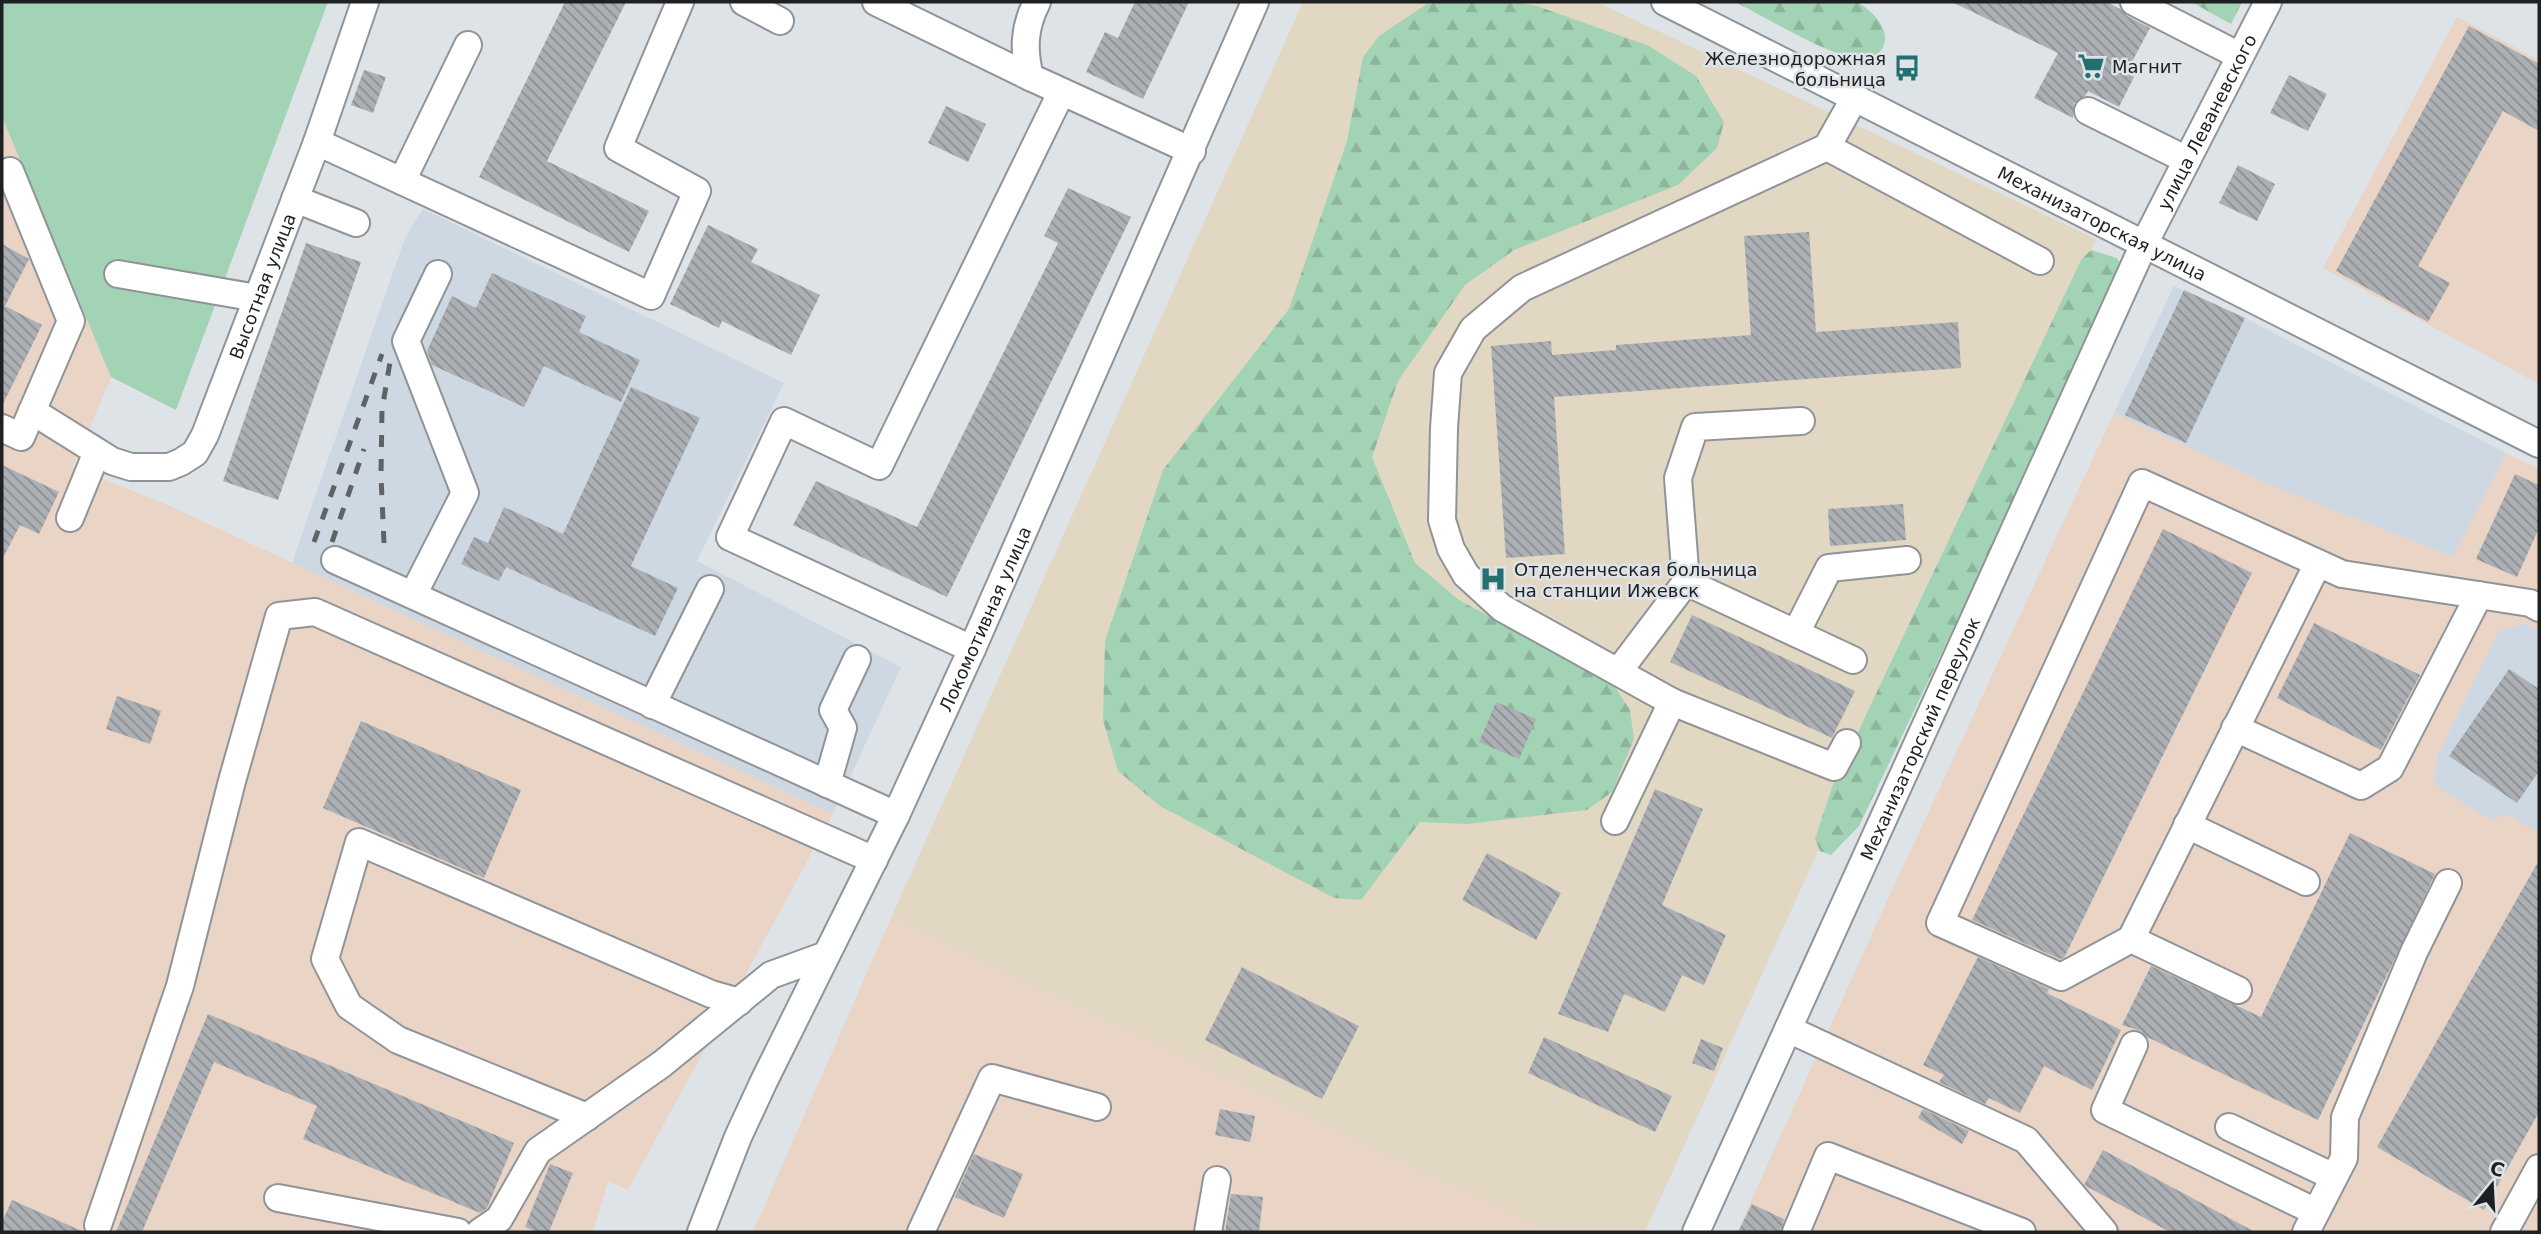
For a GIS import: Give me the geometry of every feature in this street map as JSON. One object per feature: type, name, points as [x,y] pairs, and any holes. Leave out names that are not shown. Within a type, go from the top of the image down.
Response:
[{"type":"street","name":"Высотная улица","points":[[32,411],[112,461],[131,467],[169,467],[195,453],[205,435],[317,142],[365,2]]},
{"type":"street","points":[[317,142],[651,296],[698,191],[618,148],[680,2]]},
{"type":"street","points":[[744,2],[780,21]]},
{"type":"street","points":[[1030,77],[1026,60],[1026,31],[1037,2]]},
{"type":"street","name":"Локомотивная улица","points":[[701,1232],[738,1137],[896,815],[972,649],[1255,2]]},
{"type":"street","name":"Механизаторская улица","points":[[1665,2],[2539,444]]},
{"type":"street","points":[[2134,2],[2240,56]]},
{"type":"street","name":"улица Леваневского","points":[[2144,244],[2268,2]]},
{"type":"street","points":[[885,4],[1061,93],[1192,151]]},
{"type":"street","points":[[402,181],[468,45]]},
{"type":"street","points":[[972,649],[730,537],[784,421],[878,466],[1061,93]]},
{"type":"street","points":[[1847,743],[1834,767],[1672,702],[1502,608],[1466,575],[1442,520],[1448,373],[1473,329],[1522,288],[1827,147],[1855,97]]},
{"type":"street","points":[[2088,111],[2187,160]]},
{"type":"street","points":[[1827,147],[2040,261]]},
{"type":"street","points":[[2,428],[21,437],[71,321],[10,171]]},
{"type":"street","points":[[295,200],[356,223]]},
{"type":"street","name":"Механизаторский переулок","points":[[1696,1232],[2144,244]]},
{"type":"street","points":[[118,274],[257,298]]},
{"type":"street","points":[[413,595],[465,493],[406,341],[438,274]]},
{"type":"street","points":[[1618,672],[1686,582],[1678,478],[1695,427],[1801,421]]},
{"type":"street","points":[[70,519],[90,448]]},
{"type":"street","points":[[2318,563],[2131,939],[2061,977],[1940,923],[2142,483],[2343,574],[2530,603],[2539,608]]},
{"type":"street","points":[[335,560],[896,815]]},
{"type":"street","points":[[1796,633],[1829,568],[1907,560]]},
{"type":"street","points":[[1686,582],[1853,660]]},
{"type":"street","points":[[652,705],[710,589]]},
{"type":"street","points":[[2235,728],[2361,786],[2390,768],[2479,595]]},
{"type":"street","points":[[98,1225],[180,986],[232,781],[279,616],[315,612],[874,860]]},
{"type":"street","points":[[827,784],[843,728],[833,710],[858,659]]},
{"type":"street","points":[[1615,821],[1672,702]]},
{"type":"street","points":[[2188,825],[2306,881]]},
{"type":"street","points":[[587,1117],[398,1040],[349,1006],[325,959],[359,842],[710,994],[739,1002]]},
{"type":"street","points":[[2134,1045],[2105,1110],[2311,1222],[2344,1158],[2345,1117],[2414,953],[2448,883]]},
{"type":"street","points":[[2131,939],[2238,990]]},
{"type":"street","points":[[480,1232],[499,1219],[538,1151],[662,1064],[771,975],[826,956]]},
{"type":"street","points":[[1788,1029],[2026,1140],[2104,1232]]},
{"type":"street","points":[[921,1232],[992,1078],[1097,1107]]},
{"type":"street","points":[[2229,1127],[2334,1177]]},
{"type":"street","points":[[1796,1232],[1828,1156],[1987,1226],[2022,1232]]},
{"type":"street","points":[[2504,1232],[2539,1168]]},
{"type":"street","points":[[1208,1232],[1217,1180]]},
{"type":"street","points":[[278,1198],[458,1232]]},
{"type":"shaded area","name":"Отделенческая больница на станции Ижевск","points":[[1303,2],[1597,2],[2096,239],[1645,1232],[1550,1232],[891,918]]},
{"type":"shaded area","points":[[2457,17],[2539,60],[2539,384],[2323,268]]},
{"type":"shaded area","points":[[2,117],[111,377],[73,467],[170,506],[833,814],[628,1190],[608,1181],[593,1232],[2,1232]]},
{"type":"shaded area","points":[[423,209],[784,383],[697,561],[901,667],[833,814],[292,563],[405,238]]},
{"type":"shaded area","points":[[2174,286],[2245,318],[2506,453],[2453,557],[2272,486],[2114,413]]},
{"type":"shaded area","points":[[2114,413],[2272,486],[2453,557],[2506,453],[2539,469],[2539,631],[2524,623],[2498,632],[2437,756],[2434,785],[2489,819],[2510,815],[2539,834],[2539,860],[2524,887],[2539,896],[2539,1232],[1737,1232]]},
{"type":"shaded area","points":[[2524,623],[2539,631],[2539,834],[2510,815],[2489,819],[2434,785],[2437,756],[2498,632]]},
{"type":"shaded area","points":[[891,918],[1550,1232],[753,1232]]},
{"type":"green space","points":[[2,2],[328,2],[176,410],[111,377],[2,117]]},
{"type":"green space","points":[[1515,2],[1537,6],[1649,46],[1696,76],[1724,122],[1717,148],[1678,185],[1514,250],[1465,285],[1398,381],[1372,457],[1415,563],[1459,600],[1613,684],[1630,710],[1634,739],[1612,792],[1587,810],[1467,824],[1420,822],[1361,900],[1334,898],[1160,806],[1118,771],[1103,720],[1105,641],[1163,470],[1289,309],[1347,141],[1363,57],[1379,36],[1427,4]]},
{"type":"green space","points":[[1735,2],[1857,2],[1881,24],[1884,46],[1870,58],[1845,56],[1813,43]]},
{"type":"green space","points":[[2242,2],[2231,24],[2195,4]]},
{"type":"green space","points":[[2091,250],[2117,258],[2124,271],[1859,826],[1831,855],[1820,851],[1815,839],[1832,787],[2081,260]]},
{"type":"building","points":[[565,2],[626,2],[547,161],[649,211],[629,252],[479,177]]},
{"type":"building","points":[[1135,2],[1189,2],[1143,99],[1086,72],[1105,32],[1118,38]]},
{"type":"building","name":"Магнит","points":[[1952,2],[2107,2],[2150,28],[2126,73],[2134,77],[2119,107],[2088,91],[2074,103],[2073,118],[2034,98],[2058,53]]},
{"type":"building","points":[[2469,26],[2539,64],[2539,131],[2503,111],[2418,266],[2450,283],[2428,322],[2336,271]]},
{"type":"building","points":[[364,70],[386,77],[373,113],[351,105]]},
{"type":"building","points":[[2289,75],[2327,94],[2308,131],[2270,113]]},
{"type":"building","points":[[946,106],[986,124],[968,162],[928,143]]},
{"type":"building","points":[[2238,165],[2275,184],[2257,221],[2219,203]]},
{"type":"building","points":[[1068,188],[1131,217],[947,597],[793,525],[816,481],[917,527],[1058,243],[1044,236]]},
{"type":"building","points":[[708,225],[758,249],[751,262],[820,295],[791,355],[722,321],[719,328],[670,304]]},
{"type":"building","points":[[1809,232],[1816,332],[1958,322],[1961,368],[1554,397],[1565,554],[1506,558],[1491,346],[1551,341],[1552,355],[1616,350],[1616,345],[1751,335],[1744,236]]},
{"type":"building","points":[[306,243],[361,262],[278,500],[223,481]]},
{"type":"building","points":[[2,244],[29,259],[5,306],[42,325],[2,406]]},
{"type":"building","points":[[492,273],[586,316],[579,332],[640,360],[621,402],[544,366],[524,407],[432,365],[427,351],[452,296],[476,308]]},
{"type":"building","points":[[2184,290],[2245,318],[2186,443],[2125,415]]},
{"type":"building","points":[[631,387],[700,418],[631,566],[678,588],[655,636],[506,567],[499,581],[461,564],[474,537],[488,543],[504,507],[563,534]]},
{"type":"building","points":[[2,465],[59,492],[39,534],[20,525],[2,560]]},
{"type":"building","points":[[2515,474],[2539,485],[2539,528],[2517,577],[2476,559]]},
{"type":"building","points":[[1903,504],[1906,540],[1830,546],[1828,509]]},
{"type":"building","points":[[2163,529],[2252,573],[2064,958],[2060,959],[1972,920]]},
{"type":"building","points":[[1692,615],[1855,691],[1832,738],[1670,662]]},
{"type":"building","points":[[2314,623],[2420,675],[2381,750],[2277,698]]},
{"type":"building","points":[[2509,669],[2539,689],[2539,771],[2517,803],[2449,756]]},
{"type":"building","points":[[117,696],[161,711],[150,744],[106,729]]},
{"type":"building","points":[[1496,702],[1536,719],[1519,759],[1479,742]]},
{"type":"building","points":[[361,721],[521,790],[484,878],[323,808]]},
{"type":"building","points":[[1655,789],[1703,809],[1662,905],[1726,935],[1704,985],[1682,975],[1665,1012],[1624,994],[1608,1032],[1558,1014]]},
{"type":"building","points":[[2350,833],[2435,874],[2318,1120],[2147,1037],[2141,1031],[2122,1025],[2151,966],[2261,1017]]},
{"type":"building","points":[[1487,853],[1561,893],[1536,940],[1462,900]]},
{"type":"building","points":[[2539,860],[2539,1112],[2484,1210],[2377,1147]]},
{"type":"building","points":[[1978,957],[2049,989],[2047,993],[2121,1030],[2092,1090],[2044,1066],[2020,1113],[1989,1098],[1985,1104],[1939,1082],[1944,1075],[1923,1065]]},
{"type":"building","points":[[1242,967],[1359,1026],[1322,1099],[1205,1040]]},
{"type":"building","points":[[208,1014],[514,1143],[487,1208],[480,1213],[303,1139],[317,1106],[214,1062],[142,1232],[116,1232]]},
{"type":"building","points":[[1544,1037],[1672,1096],[1655,1132],[1528,1073]]},
{"type":"building","points":[[1701,1039],[1723,1048],[1714,1071],[1692,1063]]},
{"type":"building","points":[[1220,1109],[1255,1116],[1250,1142],[1215,1135]]},
{"type":"building","points":[[1923,1109],[1969,1131],[1962,1144],[1918,1118]]},
{"type":"building","points":[[2103,1150],[2255,1232],[2170,1232],[2084,1185]]},
{"type":"building","points":[[974,1154],[1023,1174],[1004,1218],[955,1197]]},
{"type":"building","points":[[550,1164],[573,1173],[549,1232],[538,1232],[525,1227]]},
{"type":"building","points":[[1231,1194],[1263,1197],[1259,1232],[1225,1232]]},
{"type":"building","points":[[12,1200],[84,1232],[2,1232],[2,1222]]},
{"type":"building","points":[[1752,1204],[1784,1219],[1781,1232],[1738,1232]]},
{"type":"railway","points":[[314,542],[382,354]]},
{"type":"railway","points":[[384,543],[382,410],[390,362]]},
{"type":"railway","points":[[332,542],[364,449]]},
{"type":"place","name":"Магнит","points":[[2091,66]]},
{"type":"place","name":"Железнодорожная больница","points":[[1907,68]]},
{"type":"place","name":"Отделенческая больница на станции Ижевск","points":[[1493,579]]}]
